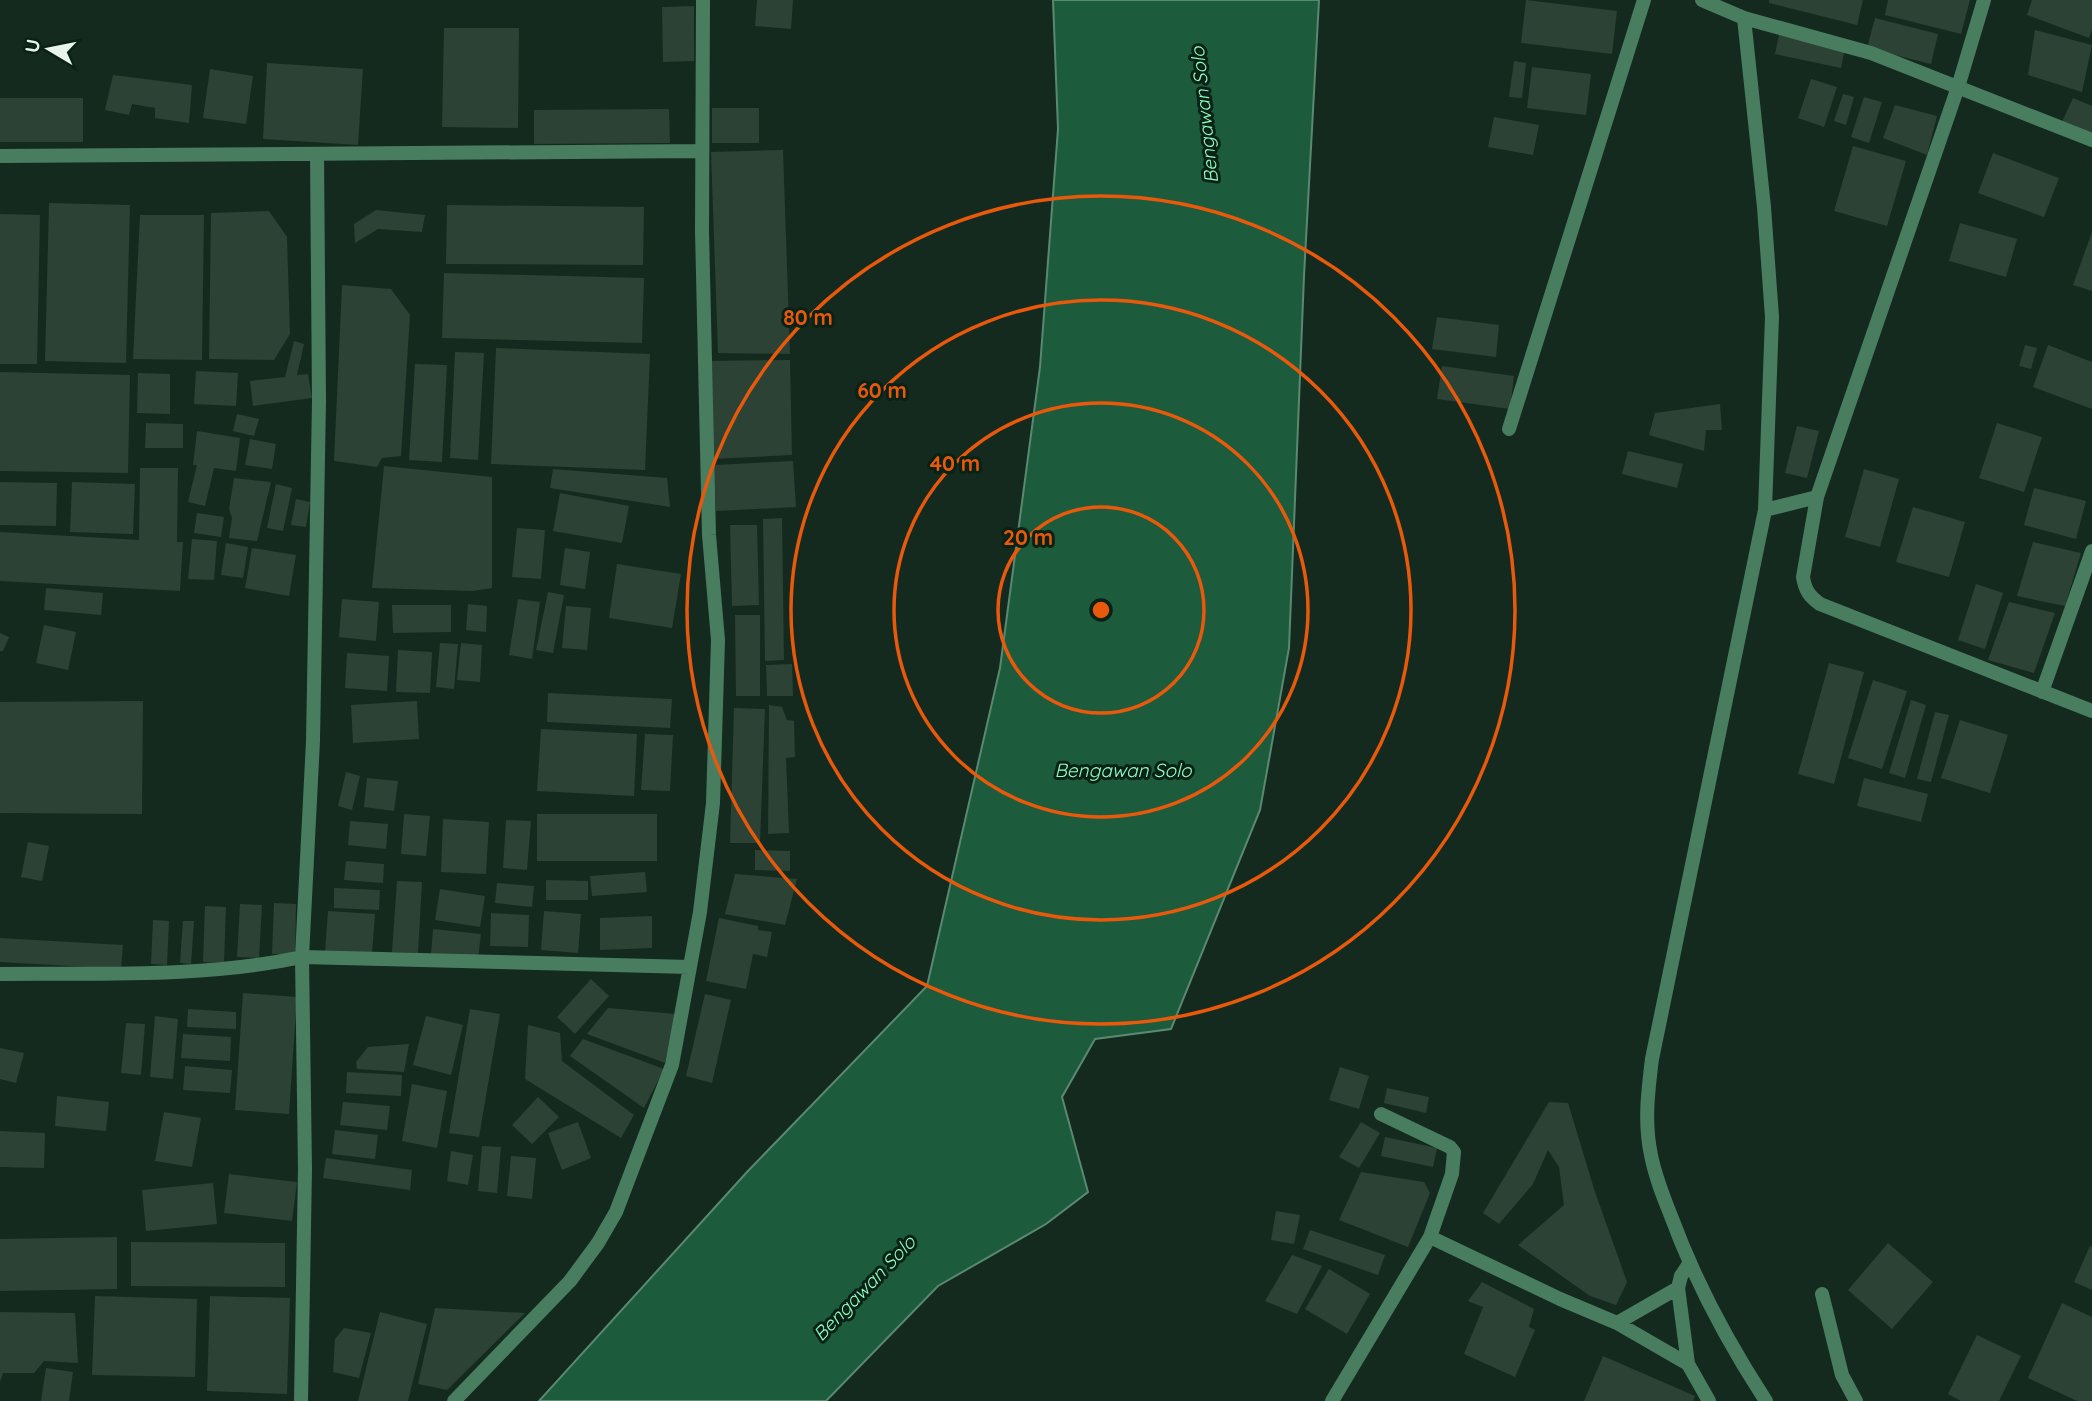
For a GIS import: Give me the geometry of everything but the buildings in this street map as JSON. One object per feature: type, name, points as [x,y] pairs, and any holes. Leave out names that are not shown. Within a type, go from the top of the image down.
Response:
[{"type":"street","points":[[454,1401],[570,1281],[598,1243],[616,1212],[672,1065],[701,912],[713,803],[718,640],[709,536],[701,150],[703,0]]},
{"type":"street","points":[[1509,429],[1644,0]]},
{"type":"street","points":[[1702,0],[1744,18],[1871,53],[2092,140]]},
{"type":"street","points":[[1984,0],[1958,87],[1817,497],[1803,577],[1810,597],[1838,612],[2092,711]]},
{"type":"street","points":[[1744,18],[1764,207],[1772,317],[1765,510],[1652,1059],[1646,1109],[1650,1154],[1662,1195],[1689,1264],[1744,1367],[1766,1401]]},
{"type":"street","points":[[0,156],[701,150]]},
{"type":"street","points":[[301,1401],[305,1168],[302,957],[313,714],[319,401],[317,154]]},
{"type":"street","points":[[1765,510],[1817,497]]},
{"type":"street","points":[[2042,692],[2092,551]]},
{"type":"street","points":[[0,974],[158,973],[268,964],[302,957],[690,967]]},
{"type":"street","points":[[1332,1401],[1430,1237],[1452,1174],[1454,1152],[1450,1147],[1381,1114]]},
{"type":"street","points":[[1430,1237],[1617,1323],[1688,1364]]},
{"type":"street","points":[[1689,1264],[1681,1276],[1678,1289],[1688,1364],[1709,1401]]},
{"type":"street","points":[[1617,1323],[1678,1289]]},
{"type":"street","points":[[1822,1294],[1842,1375],[1856,1401]]},
{"type":"water","name":"Bengawan Solo","points":[[1053,0],[1319,0],[1304,276],[1289,648],[1260,810],[1171,1029],[1095,1039],[1062,1097],[1088,1192],[1046,1224],[938,1286],[826,1401],[539,1401],[747,1172],[927,986],[1000,668],[1040,367],[1058,129]]}]
